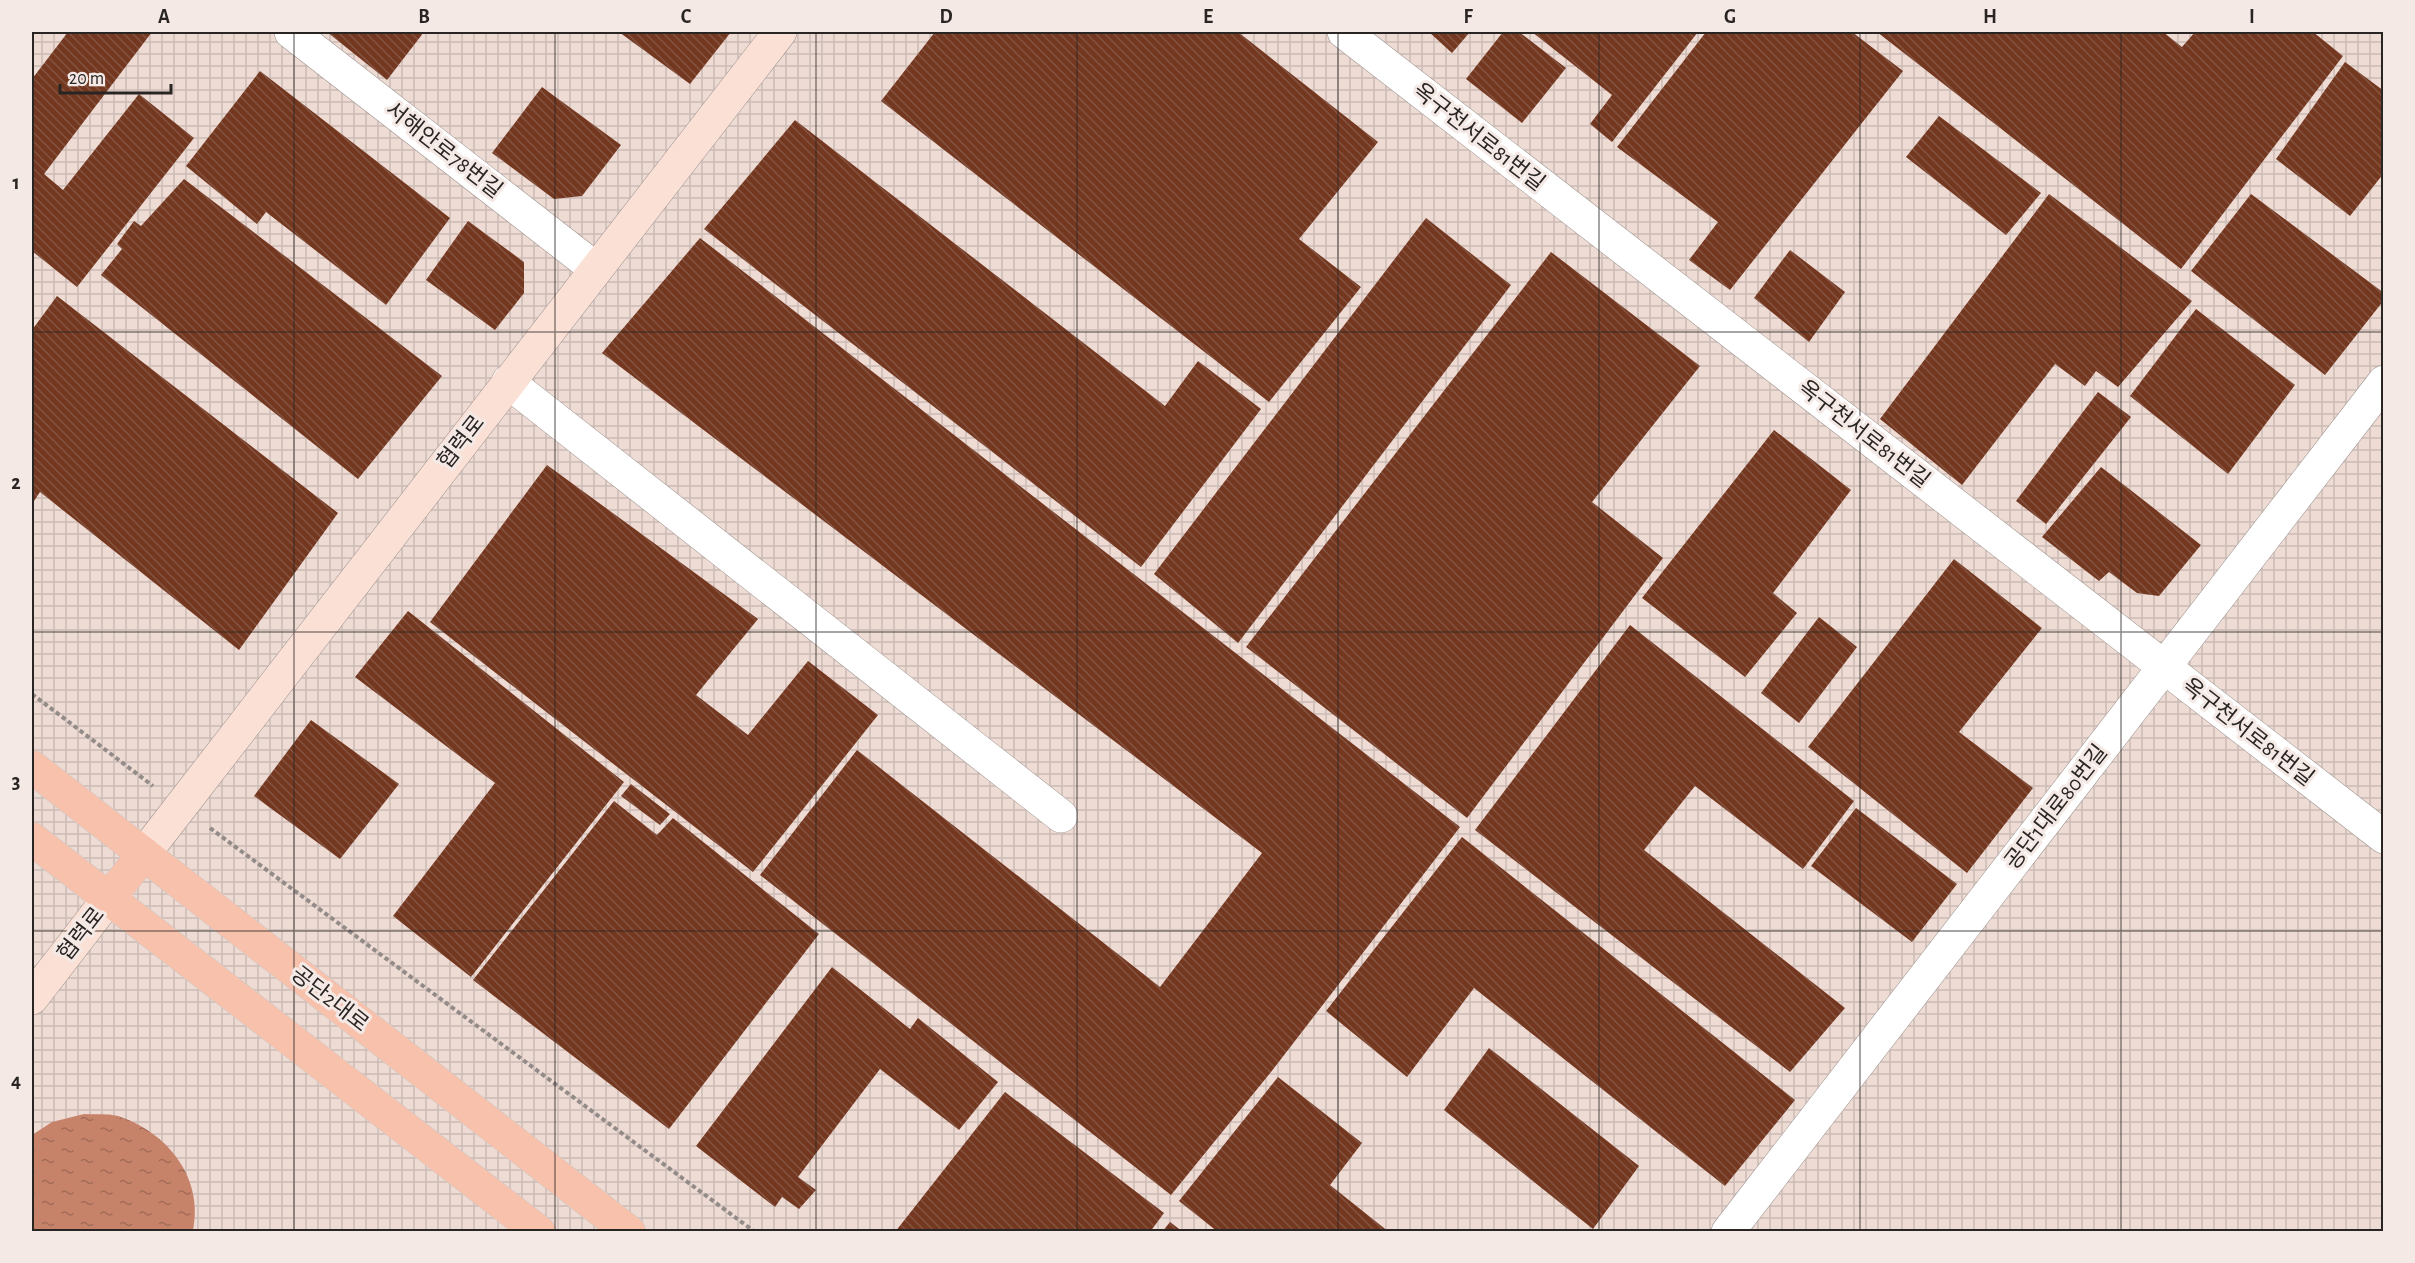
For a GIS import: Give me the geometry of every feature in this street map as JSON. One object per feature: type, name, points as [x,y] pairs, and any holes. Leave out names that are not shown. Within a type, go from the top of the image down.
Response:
[{"type":"main road","name":"공단2대로","points":[[32,767],[629,1232]]},
{"type":"main road","points":[[32,839],[539,1232]]},
{"type":"main road","points":[[109,898],[144,854]]},
{"type":"street","name":"서해안로78번길","points":[[291,32],[596,269]]},
{"type":"street","name":"협력로","points":[[144,854],[780,32]]},
{"type":"street","name":"옥구천서로81번길","points":[[1344,32],[2384,837]]},
{"type":"street","points":[[508,382],[1061,816]]},
{"type":"street","name":"공단1대로80번길","points":[[1728,1232],[2384,382]]},
{"type":"street","name":"협력로","points":[[32,998],[109,898]]},
{"type":"path","points":[[32,694],[755,1232]]},
{"type":"shaded area","points":[[32,32],[2383,32],[2383,1231],[32,1231]]},
{"type":"water","points":[[84,1114],[121,1117],[154,1135],[168,1147],[188,1177],[195,1212],[193,1231],[32,1231],[32,1135],[52,1122]]},
{"type":"building","points":[[68,32],[152,32],[44,174],[63,190],[139,94],[194,138],[77,287],[32,251],[32,79]]},
{"type":"building","points":[[327,32],[424,32],[387,80]]},
{"type":"building","points":[[619,32],[731,32],[690,84]]},
{"type":"building","points":[[935,32],[1238,32],[1378,142],[1299,239],[1361,287],[1269,402],[881,101]]},
{"type":"building","points":[[1429,32],[1470,32],[1452,53]]},
{"type":"building","points":[[1503,32],[1519,32],[1566,68],[1522,123],[1466,79]]},
{"type":"building","points":[[1532,32],[1698,32],[1612,142],[1590,124],[1612,95]]},
{"type":"building","points":[[1706,32],[1852,32],[1903,71],[1730,290],[1689,260],[1718,222],[1617,147]]},
{"type":"building","points":[[1877,32],[2163,32],[2182,47],[2195,32],[2313,32],[2343,56],[2181,269]]},
{"type":"building","points":[[2345,62],[2384,91],[2384,173],[2350,216],[2276,159]]},
{"type":"building","points":[[260,71],[450,218],[386,305],[266,212],[257,224],[186,166]]},
{"type":"building","points":[[542,87],[621,145],[582,196],[554,199],[492,153]]},
{"type":"building","points":[[1939,116],[2041,193],[2006,235],[1906,157]]},
{"type":"building","points":[[795,120],[1165,406],[1198,361],[1261,409],[1141,567],[704,229]]},
{"type":"building","points":[[184,179],[442,376],[358,479],[101,275],[122,249],[117,244],[134,221],[141,226]]},
{"type":"building","points":[[2049,194],[2192,301],[2118,387],[2096,371],[2085,386],[2055,364],[1962,485],[1880,419]]},
{"type":"building","points":[[2251,194],[2384,293],[2384,300],[2325,375],[2191,271]]},
{"type":"building","points":[[1426,218],[1511,285],[1238,643],[1154,574]]},
{"type":"building","points":[[468,221],[524,262],[524,293],[495,330],[426,280]]},
{"type":"building","points":[[700,238],[1460,827],[1271,1072],[1171,1195],[760,875],[857,750],[1160,987],[1262,853],[602,353]]},
{"type":"building","points":[[1790,250],[1845,292],[1809,342],[1754,298]]},
{"type":"building","points":[[1551,252],[1700,366],[1592,502],[1663,558],[1467,818],[1246,647]]},
{"type":"building","points":[[57,296],[338,513],[239,650],[40,492],[32,504],[32,330]]},
{"type":"building","points":[[2196,309],[2295,385],[2228,474],[2130,396]]},
{"type":"building","points":[[2098,392],[2131,417],[2046,524],[2016,501]]},
{"type":"building","points":[[1774,430],[1851,490],[1773,593],[1797,613],[1745,677],[1642,598]]},
{"type":"building","points":[[547,465],[758,619],[696,695],[748,735],[808,661],[878,715],[753,872],[430,622]]},
{"type":"building","points":[[2101,467],[2201,545],[2159,596],[2137,593],[2109,572],[2099,581],[2042,537]]},
{"type":"building","points":[[1954,559],[2042,628],[1959,732],[2033,788],[1967,873],[1808,747]]},
{"type":"building","points":[[408,611],[624,782],[471,977],[393,916],[495,783],[355,677]]},
{"type":"building","points":[[1819,617],[1857,647],[1799,723],[1761,693]]},
{"type":"building","points":[[1630,625],[1854,801],[1803,869],[1695,786],[1644,850],[1845,1008],[1790,1072],[1475,830]]},
{"type":"building","points":[[311,720],[399,784],[340,859],[254,796]]},
{"type":"building","points":[[631,784],[670,814],[660,825],[621,796]]},
{"type":"building","points":[[614,801],[657,835],[673,818],[819,934],[669,1129],[473,980]]},
{"type":"building","points":[[1856,808],[1957,884],[1912,942],[1811,866]]},
{"type":"building","points":[[1462,837],[1795,1100],[1725,1186],[1474,988],[1407,1077],[1326,1011]]},
{"type":"building","points":[[832,967],[910,1029],[918,1018],[998,1082],[959,1130],[880,1069],[798,1177],[816,1190],[799,1209],[782,1197],[775,1207],[696,1146]]},
{"type":"building","points":[[1489,1048],[1639,1166],[1593,1229],[1444,1110]]},
{"type":"building","points":[[1278,1077],[1362,1143],[1330,1185],[1389,1232],[1218,1232],[1179,1201]]},
{"type":"building","points":[[1005,1092],[1164,1213],[1150,1232],[895,1232]]},
{"type":"building","points":[[1170,1222],[1183,1232],[1162,1232]]}]
